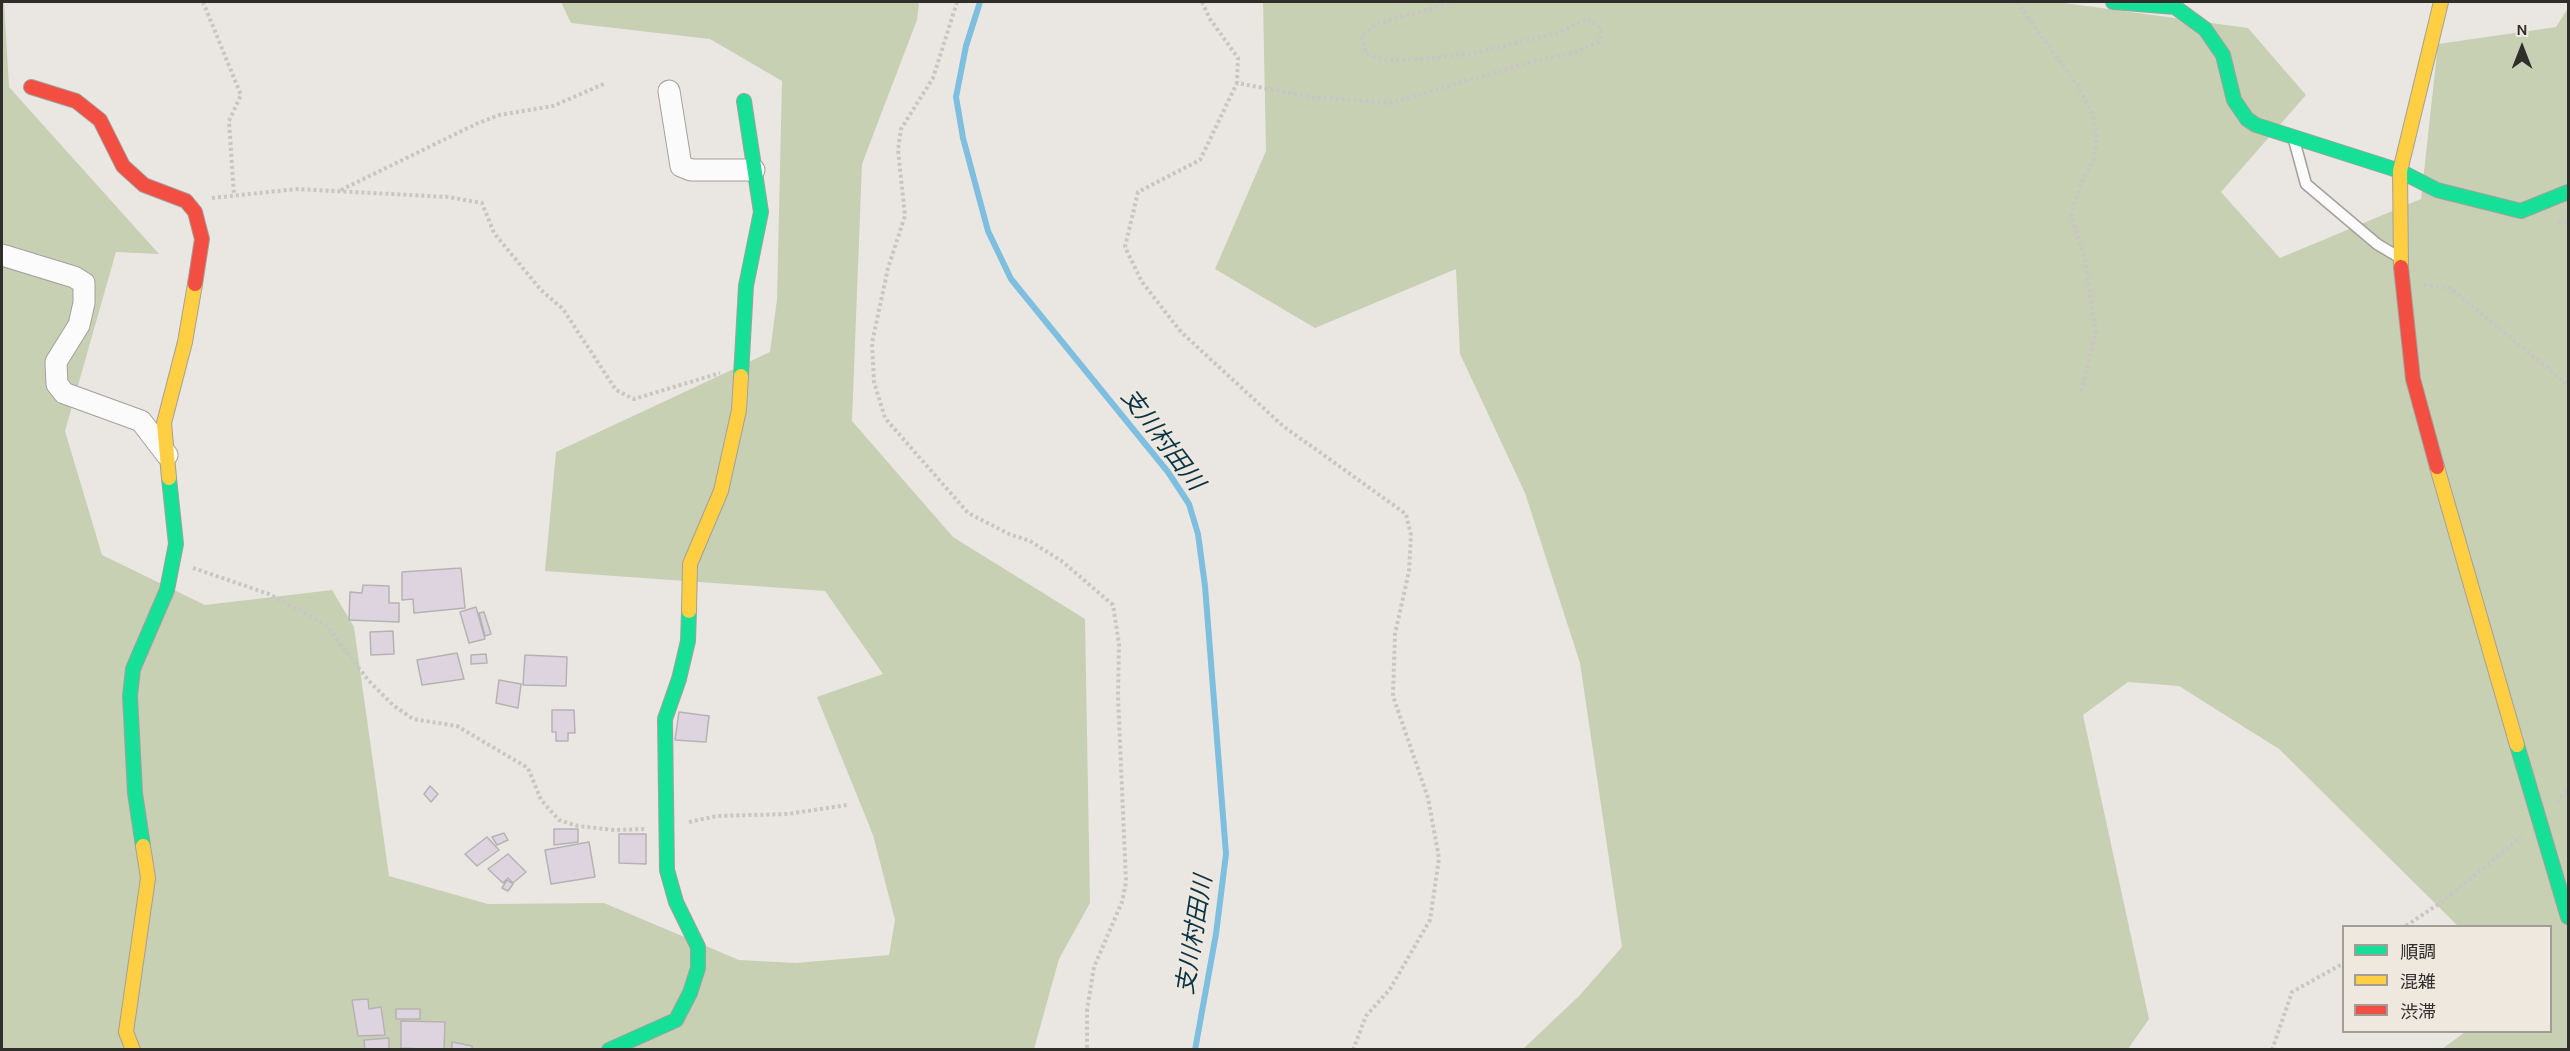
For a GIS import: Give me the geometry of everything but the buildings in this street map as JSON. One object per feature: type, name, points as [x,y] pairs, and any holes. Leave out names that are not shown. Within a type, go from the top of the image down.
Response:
[{"type":"street","points":[[2113,2],[2175,7],[2205,29],[2223,55],[2234,100],[2247,119],[2256,125],[2400,171],[2437,190],[2521,210],[2568,192]]},
{"type":"street","points":[[2441,2],[2400,171],[2401,281],[2413,379],[2476,609],[2568,917]]},
{"type":"street","points":[[31,87],[76,101],[100,120],[123,166],[144,185],[186,201],[195,212],[202,239],[185,342],[164,423],[176,544],[167,590],[133,669],[130,696],[135,793],[148,878],[129,998],[126,1032],[133,1050]]},
{"type":"street","points":[[669,91],[681,166],[691,170],[754,170]]},
{"type":"street","points":[[609,1050],[676,1020],[690,993],[698,968],[698,947],[676,902],[667,870],[665,719],[679,679],[688,640],[690,564],[721,491],[739,410],[746,286],[760,212],[744,101]]},
{"type":"street","points":[[2,255],[74,277],[84,283],[84,303],[79,325],[56,362],[57,384],[64,393],[141,421],[167,455]]},
{"type":"lane","points":[[2294,137],[2306,184],[2378,244],[2401,257]]},
{"type":"path","points":[[203,2],[242,95],[229,121],[234,195]]},
{"type":"path","points":[[957,2],[933,78],[901,129],[898,150],[905,216],[888,268],[872,343],[874,382],[885,418],[968,513],[1009,534],[1030,541],[1063,562],[1113,605],[1119,644],[1118,696],[1126,882],[1122,902],[1094,968],[1087,1010],[1087,1050]]},
{"type":"path","points":[[1202,2],[1210,19],[1239,58],[1237,83],[1200,160],[1138,192],[1125,247],[1142,282],[1181,333],[1283,426],[1406,514],[1411,535],[1409,562],[1395,634],[1393,696],[1428,798],[1438,858],[1430,920],[1390,989],[1366,1016],[1353,1050]]},
{"type":"path","points":[[1237,83],[1312,97],[1391,103],[1538,60],[1574,53],[1600,41],[1602,28],[1588,19],[1557,33],[1474,53],[1425,59],[1386,60],[1367,54],[1361,38],[1376,24],[1453,2]]},
{"type":"path","points":[[2017,2],[2079,88],[2093,115],[2097,135],[2094,159],[2081,184],[2071,214],[2085,260],[2096,333],[2081,392]]},
{"type":"path","points":[[340,190],[476,124],[499,115],[553,106],[606,82]]},
{"type":"path","points":[[186,201],[296,189],[448,197],[482,203],[494,233],[541,290],[563,309],[616,390],[634,399],[741,367]]},
{"type":"path","points":[[2401,281],[2450,288],[2568,385]]},
{"type":"path","points":[[172,564],[208,571],[269,594],[326,624],[368,680],[393,705],[413,719],[457,726],[528,768],[541,800],[559,820],[578,826],[614,830],[666,828],[717,816],[788,814],[847,805]]},
{"type":"path","points":[[2409,925],[2443,901],[2539,822],[2568,789]]},
{"type":"path","points":[[2272,1050],[2292,992],[2342,964]]},
{"type":"green space","points":[[2,2],[4,2],[9,87],[159,254],[116,252],[65,431],[102,555],[205,605],[332,590],[354,627],[389,876],[488,904],[604,903],[739,960],[796,963],[889,955],[895,920],[873,835],[817,697],[883,674],[825,591],[545,571],[556,452],[770,352],[777,299],[782,81],[710,39],[571,23],[561,2],[919,2],[917,20],[862,164],[852,421],[953,537],[1085,619],[1090,903],[1059,959],[1034,1049],[2,1050]]},
{"type":"green space","points":[[1263,2],[2057,2],[2248,28],[2306,95],[2221,192],[2280,258],[2421,199],[2438,44],[2556,27],[2568,8],[2568,1049],[2442,1049],[2464,1033],[2552,1033],[2552,925],[2457,925],[2279,749],[2179,686],[2128,682],[2083,715],[2149,1019],[2128,1049],[1523,1049],[1580,995],[1622,947],[1580,663],[1525,493],[1460,354],[1456,269],[1315,328],[1215,269],[1266,151]]},
{"type":"waterway","name":"支川村田川","points":[[980,2],[966,46],[956,97],[963,138],[988,231],[1011,279],[1168,472],[1189,504],[1198,534],[1205,586],[1226,854],[1216,934],[1195,1050]]},
{"type":"traffic: fast","points":[[2113,2],[2175,7],[2205,29],[2223,55],[2234,100],[2247,119],[2256,125],[2400,171],[2437,190],[2521,211],[2568,192]]},
{"type":"traffic: fast","points":[[741,376],[746,286],[761,212],[744,101]]},
{"type":"traffic: fast","points":[[143,846],[135,793],[130,696],[133,669],[167,590],[176,544],[169,478]]},
{"type":"traffic: fast","points":[[609,1050],[676,1020],[690,993],[698,968],[698,947],[676,902],[667,870],[665,719],[679,679],[688,641],[689,611]]},
{"type":"traffic: fast","points":[[2517,745],[2568,917]]},
{"type":"traffic: slow","points":[[2401,267],[2400,171],[2441,2]]},
{"type":"traffic: slow","points":[[169,478],[164,423],[185,342],[195,284]]},
{"type":"traffic: slow","points":[[689,611],[690,564],[721,491],[739,410],[741,376]]},
{"type":"traffic: slow","points":[[2437,467],[2517,745]]},
{"type":"traffic: slow","points":[[133,1050],[126,1032],[148,878],[143,846]]},
{"type":"traffic: jam","points":[[31,87],[76,101],[100,120],[123,166],[144,185],[186,201],[195,212],[202,239],[195,284]]},
{"type":"traffic: jam","points":[[2401,267],[2413,379],[2437,467]]}]
